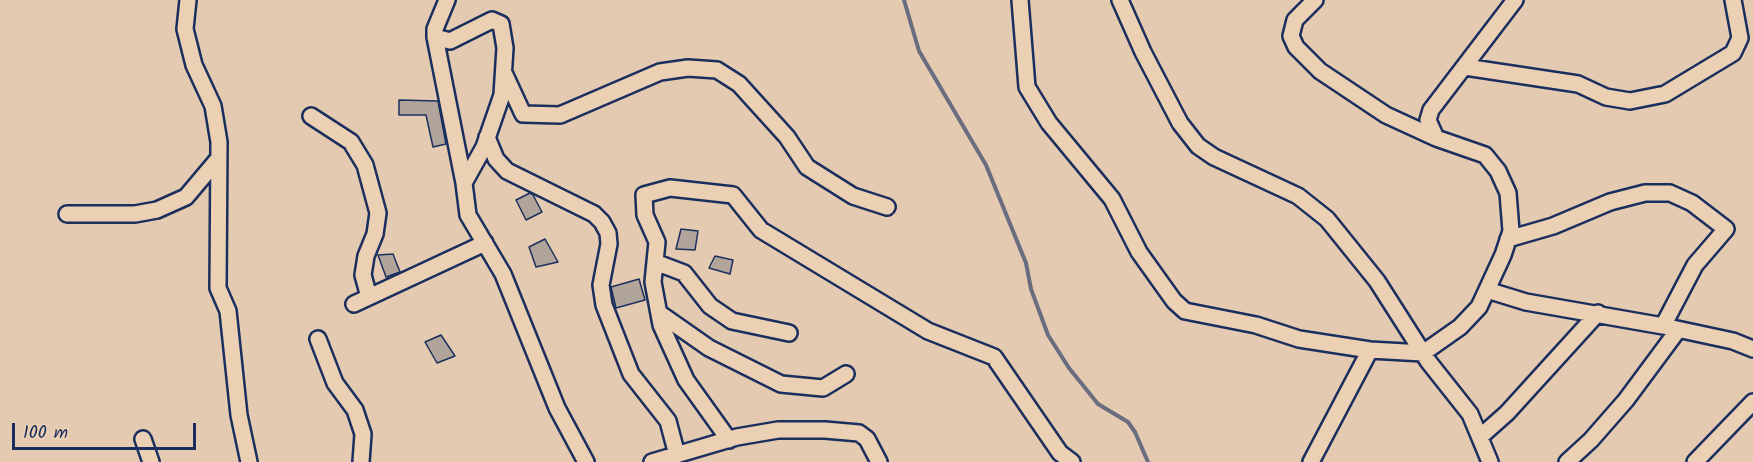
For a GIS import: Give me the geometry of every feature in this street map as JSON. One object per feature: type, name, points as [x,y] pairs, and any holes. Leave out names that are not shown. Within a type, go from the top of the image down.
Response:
[{"type":"street","points":[[188,0],[186,29],[194,65],[213,106],[219,142],[218,288],[228,310],[238,414],[249,462]]},
{"type":"street","points":[[447,0],[435,29],[435,37],[464,183],[468,215],[503,274],[557,408],[586,462]]},
{"type":"street","points":[[1020,0],[1027,87],[1049,123],[1112,200],[1139,252],[1174,301],[1185,311],[1210,318],[1256,325],[1299,339],[1370,350],[1423,353],[1460,327],[1479,307],[1508,238],[1511,210],[1508,193],[1498,171],[1485,155],[1436,138],[1386,115],[1320,71],[1296,47],[1291,36],[1295,20],[1315,0]]},
{"type":"street","points":[[1120,0],[1143,52],[1180,123],[1198,146],[1214,157],[1298,196],[1328,219],[1377,281],[1423,353],[1470,414],[1490,462]]},
{"type":"street","points":[[1436,138],[1428,120],[1431,110],[1515,0]]},
{"type":"street","points":[[1465,67],[1509,76],[1569,82],[1606,97],[1630,101],[1665,94],[1734,52],[1747,40],[1733,0]]},
{"type":"street","points":[[435,37],[450,41],[492,20],[501,24],[505,48],[502,95],[488,137],[464,183]]},
{"type":"street","points":[[503,72],[523,114],[560,115],[660,72],[688,68],[717,70],[739,84],[787,137],[807,167],[853,196],[887,207]]},
{"type":"street","points":[[311,116],[351,142],[365,165],[378,213],[375,234],[366,255],[363,275],[369,297]]},
{"type":"street","points":[[488,137],[496,159],[507,171],[594,214],[602,222],[608,233],[609,244],[602,285],[604,305],[631,374],[668,421],[676,455]]},
{"type":"street","points":[[67,214],[135,214],[157,210],[186,197],[219,159]]},
{"type":"street","points":[[729,440],[686,380],[661,325],[653,282],[657,242],[645,215],[644,195],[670,188],[733,195],[761,230],[928,332],[993,357],[1060,453],[1072,462]]},
{"type":"street","points":[[1508,238],[1553,226],[1610,201],[1645,193],[1670,193],[1692,203],[1726,229],[1695,265],[1663,326]]},
{"type":"street","points":[[354,304],[485,243]]},
{"type":"street","points":[[655,262],[684,273],[710,306],[732,321],[789,333]]},
{"type":"street","points":[[1487,290],[1526,302],[1598,313],[1733,341],[1753,349]]},
{"type":"street","points":[[659,313],[709,348],[781,384],[823,388],[846,374]]},
{"type":"street","points":[[1480,437],[1507,413],[1598,313]]},
{"type":"street","points":[[1567,462],[1591,440],[1626,400],[1678,330]]},
{"type":"street","points":[[318,339],[335,383],[355,410],[363,434],[361,462]]},
{"type":"street","points":[[1311,462],[1370,350]]},
{"type":"street","points":[[1695,462],[1753,402]]},
{"type":"street","points":[[652,462],[676,455],[701,455],[729,440],[778,430],[859,433],[867,439],[879,462]]},
{"type":"street","points":[[143,439],[151,462]]},
{"type":"building","points":[[399,100],[438,101],[446,144],[433,147],[426,115],[399,115]]},
{"type":"building","points":[[530,193],[542,212],[526,220],[516,200]]},
{"type":"building","points":[[681,229],[698,231],[695,250],[676,249]]},
{"type":"building","points":[[545,239],[558,262],[536,267],[529,247]]},
{"type":"building","points":[[393,254],[400,272],[386,277],[378,255]]},
{"type":"building","points":[[715,256],[733,260],[730,274],[709,268]]},
{"type":"building","points":[[639,279],[645,300],[616,308],[611,287]]},
{"type":"building","points":[[441,335],[455,356],[437,363],[425,342]]},
{"type":"waterway","points":[[904,0],[919,51],[986,165],[1026,263],[1031,289],[1048,335],[1069,368],[1098,404],[1128,422],[1148,462]]}]
